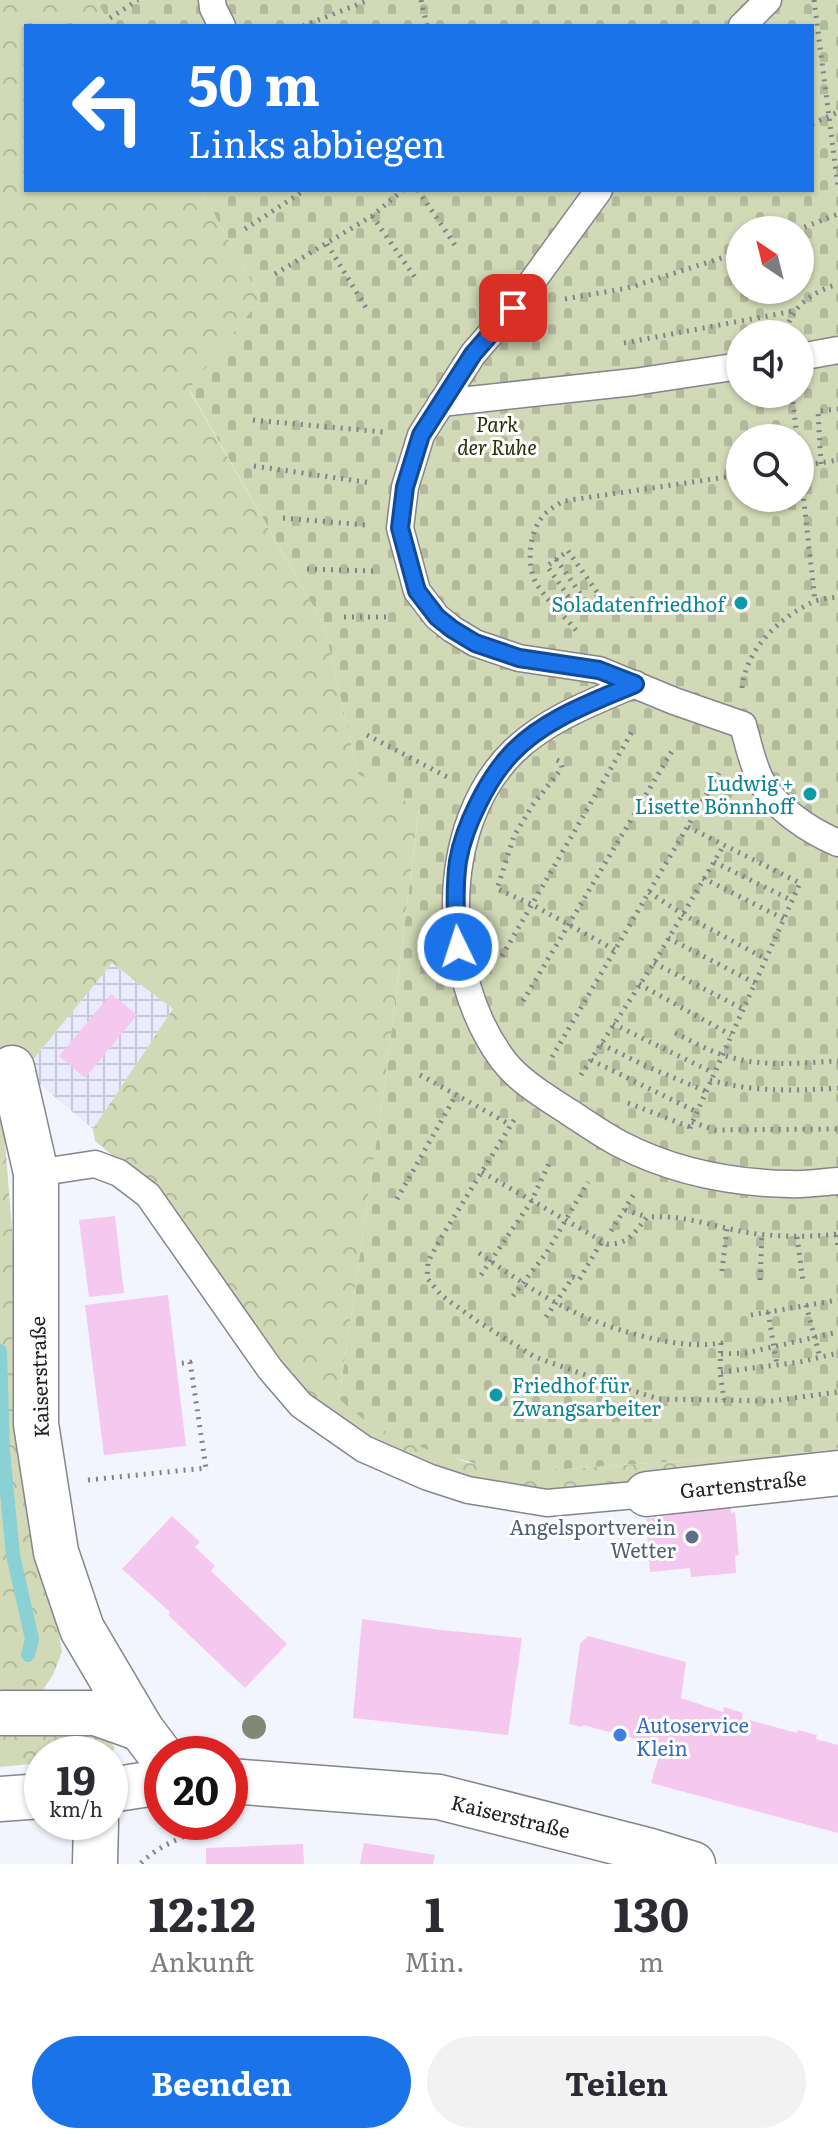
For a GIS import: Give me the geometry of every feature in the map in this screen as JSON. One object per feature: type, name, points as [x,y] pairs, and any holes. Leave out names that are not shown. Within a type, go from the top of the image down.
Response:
[{"type":"street","name":"Kaiserstraße","points":[[12,1068],[36,1173],[36,1424],[56,1552],[82,1629],[147,1736]]},
{"type":"street","name":"Gartenstraße","points":[[647,1494],[838,1473]]},
{"type":"street","points":[[1,1713],[96,1713],[144,1739]]},
{"type":"street","name":"Kaiserstraße","points":[[248,1782],[439,1797],[693,1864]]},
{"type":"street","points":[[0,1799],[24,1797]]},
{"type":"street","points":[[95,1864],[96,1840]]},
{"type":"lane","points":[[212,0],[221,24]]},
{"type":"lane","points":[[744,24],[768,0]]},
{"type":"lane","points":[[598,192],[513,308],[473,354],[421,435],[405,487],[400,528],[417,591],[437,617],[475,643],[519,658],[599,670],[743,725],[761,782],[774,799],[791,815],[838,843]]},
{"type":"lane","points":[[814,354],[838,350]]},
{"type":"lane","points":[[441,403],[634,382],[726,368]]},
{"type":"lane","points":[[625,681],[539,731],[513,752],[482,795],[472,819],[459,860],[455,908],[458,947],[467,984],[483,1026],[504,1061],[534,1089],[621,1144],[660,1161],[743,1182],[792,1184],[838,1181]]},
{"type":"lane","points":[[36,1173],[95,1164],[119,1173],[148,1195],[278,1378],[301,1405],[364,1449],[428,1477],[468,1490],[547,1503],[647,1494]]},
{"type":"path","points":[[110,18],[138,0]]},
{"type":"path","points":[[308,24],[369,0]]},
{"type":"path","points":[[421,0],[427,24]]},
{"type":"path","points":[[814,0],[838,187]]},
{"type":"path","points":[[814,123],[838,112]]},
{"type":"path","points":[[245,229],[302,192]]},
{"type":"path","points":[[275,274],[372,216],[401,192]]},
{"type":"path","points":[[419,192],[457,248]]},
{"type":"path","points":[[814,223],[838,214]]},
{"type":"path","points":[[372,216],[417,280]]},
{"type":"path","points":[[327,244],[368,311]]},
{"type":"path","points":[[513,308],[628,288],[726,256]]},
{"type":"path","points":[[790,320],[794,311],[823,288],[838,284]]},
{"type":"path","points":[[624,343],[794,311]]},
{"type":"path","points":[[821,464],[818,411],[838,409]]},
{"type":"path","points":[[253,420],[421,435]]},
{"type":"path","points":[[814,465],[838,460]]},
{"type":"path","points":[[254,466],[405,487]]},
{"type":"path","points":[[625,681],[535,581],[531,566],[533,537],[539,521],[551,508],[564,501],[726,477]]},
{"type":"path","points":[[805,512],[815,601]]},
{"type":"path","points":[[283,518],[400,528]]},
{"type":"path","points":[[568,620],[599,595],[568,551],[547,566],[578,610]]},
{"type":"path","points":[[556,559],[587,603]]},
{"type":"path","points":[[307,569],[412,572]]},
{"type":"path","points":[[838,597],[815,601],[784,619],[758,645],[744,671],[743,725],[736,745],[534,1089],[439,1241],[428,1262],[427,1278],[441,1295],[535,1357],[659,1399],[772,1401],[838,1392]]},
{"type":"path","points":[[502,956],[632,732]]},
{"type":"path","points":[[367,735],[482,795]]},
{"type":"path","points":[[523,1001],[672,751]]},
{"type":"path","points":[[513,752],[556,760],[561,762],[562,768],[532,806],[514,836],[497,889],[615,950]]},
{"type":"path","points":[[626,1102],[690,1127],[800,883],[688,827]]},
{"type":"path","points":[[580,1077],[654,963],[724,845]]},
{"type":"path","points":[[714,862],[793,901]]},
{"type":"path","points":[[703,878],[784,919]]},
{"type":"path","points":[[649,892],[682,914],[766,959]]},
{"type":"path","points":[[668,938],[755,983]]},
{"type":"path","points":[[654,963],[743,1009]]},
{"type":"path","points":[[639,984],[731,1035]]},
{"type":"path","points":[[613,1024],[714,1073]]},
{"type":"path","points":[[675,1033],[722,1055],[757,1062],[838,1061]]},
{"type":"path","points":[[601,1044],[705,1091]]},
{"type":"path","points":[[553,1056],[562,1063]]},
{"type":"path","points":[[591,1060],[697,1112]]},
{"type":"path","points":[[571,1070],[591,1084]]},
{"type":"path","points":[[420,1075],[511,1125]]},
{"type":"path","points":[[710,1080],[738,1088],[838,1088]]},
{"type":"path","points":[[397,1199],[456,1095]]},
{"type":"path","points":[[692,1122],[715,1130],[838,1129]]},
{"type":"path","points":[[481,1275],[531,1202],[551,1159]]},
{"type":"path","points":[[482,1172],[607,1244],[619,1245],[632,1236],[647,1217]]},
{"type":"path","points":[[513,1296],[547,1252],[588,1182]]},
{"type":"path","points":[[611,1231],[636,1191]]},
{"type":"path","points":[[625,1210],[647,1217],[665,1216],[762,1234],[797,1237],[837,1234],[838,1247]]},
{"type":"path","points":[[722,1271],[727,1228]]},
{"type":"path","points":[[760,1280],[762,1234]]},
{"type":"path","points":[[797,1237],[803,1281]]},
{"type":"path","points":[[546,1317],[573,1277],[579,1280],[602,1241]]},
{"type":"path","points":[[479,1253],[555,1304],[593,1321],[667,1342],[702,1346],[721,1343],[720,1372],[724,1400]]},
{"type":"path","points":[[751,1315],[838,1300]]},
{"type":"path","points":[[806,1305],[820,1357]]},
{"type":"path","points":[[768,1312],[777,1365]]},
{"type":"path","points":[[721,1354],[746,1353],[838,1332]]},
{"type":"path","points":[[720,1372],[838,1353]]},
{"type":"path","points":[[45,1484],[206,1468],[190,1362],[176,1364]]},
{"type":"path","points":[[140,1864],[151,1852],[174,1840]]},
{"type":"shaded area","points":[[112,963],[173,1009],[93,1129],[24,1071]]},
{"type":"green space","points":[[0,0],[96,0],[110,24],[24,24],[24,192],[202,192],[261,299],[189,390],[324,625],[358,774],[419,808],[386,1075],[339,1399],[396,1437],[469,1463],[564,1469],[838,1448],[838,1464],[564,1496],[441,1474],[351,1432],[308,1404],[153,1189],[95,1141],[93,1129],[173,1009],[112,963],[24,1071],[4,1127],[17,1296],[45,1557],[62,1652],[53,1675],[38,1697],[0,1703]]},
{"type":"green space","name":"Park der Ruhe","points":[[96,0],[838,0],[838,1448],[502,1471],[434,1452],[396,1437],[363,1419],[339,1399],[386,1075],[419,809],[358,774],[324,625],[189,389],[261,299],[202,192],[814,192],[814,24],[110,24]]},
{"type":"green space","points":[[0,1723],[106,1736],[24,1736],[24,1765],[0,1767]]},
{"type":"building","points":[[111,994],[137,1015],[85,1078],[59,1056]]},
{"type":"building","points":[[115,1216],[124,1293],[89,1297],[79,1220]]},
{"type":"building","points":[[168,1295],[186,1446],[104,1455],[85,1305]]},
{"type":"building","name":"Angelsportverein Wetter","points":[[730,1501],[731,1513],[735,1512],[739,1555],[735,1556],[736,1573],[691,1577],[690,1568],[650,1572],[646,1519],[667,1516],[667,1506]]},
{"type":"building","points":[[172,1516],[200,1542],[195,1547],[215,1566],[211,1571],[287,1644],[245,1688],[168,1615],[170,1612],[122,1569]]},
{"type":"building","points":[[362,1619],[522,1638],[508,1735],[353,1718]]},
{"type":"building","points":[[588,1636],[686,1662],[681,1698],[723,1712],[724,1707],[743,1713],[742,1718],[797,1733],[798,1730],[817,1735],[816,1739],[838,1745],[838,1833],[651,1783],[662,1746],[569,1724],[580,1644]]},
{"type":"building","points":[[364,1843],[435,1855],[433,1864],[360,1864]]},
{"type":"building","points":[[303,1844],[304,1864],[206,1864],[206,1848]]},
{"type":"waterway","points":[[0,1351],[3,1451],[13,1555],[32,1639],[28,1655]]},
{"type":"place","name":"Soladatenfriedhof","points":[[741,603]]},
{"type":"place","name":"Ludwig + Lisette Bönnhoff","points":[[810,794]]},
{"type":"place","name":"Friedhof für Zwangsarbeiter","points":[[496,1395]]},
{"type":"place","name":"Angelsportverein Wetter","points":[[692,1537]]},
{"type":"place","name":"Autoservice Klein","points":[[620,1735]]},
{"type":"route","points":[[458,947],[455,908],[459,860],[472,819],[491,780],[513,752],[539,731],[581,707],[635,684],[599,670],[519,658],[475,643],[437,617],[417,591],[400,528],[405,487],[421,435],[473,354],[513,308]]}]
